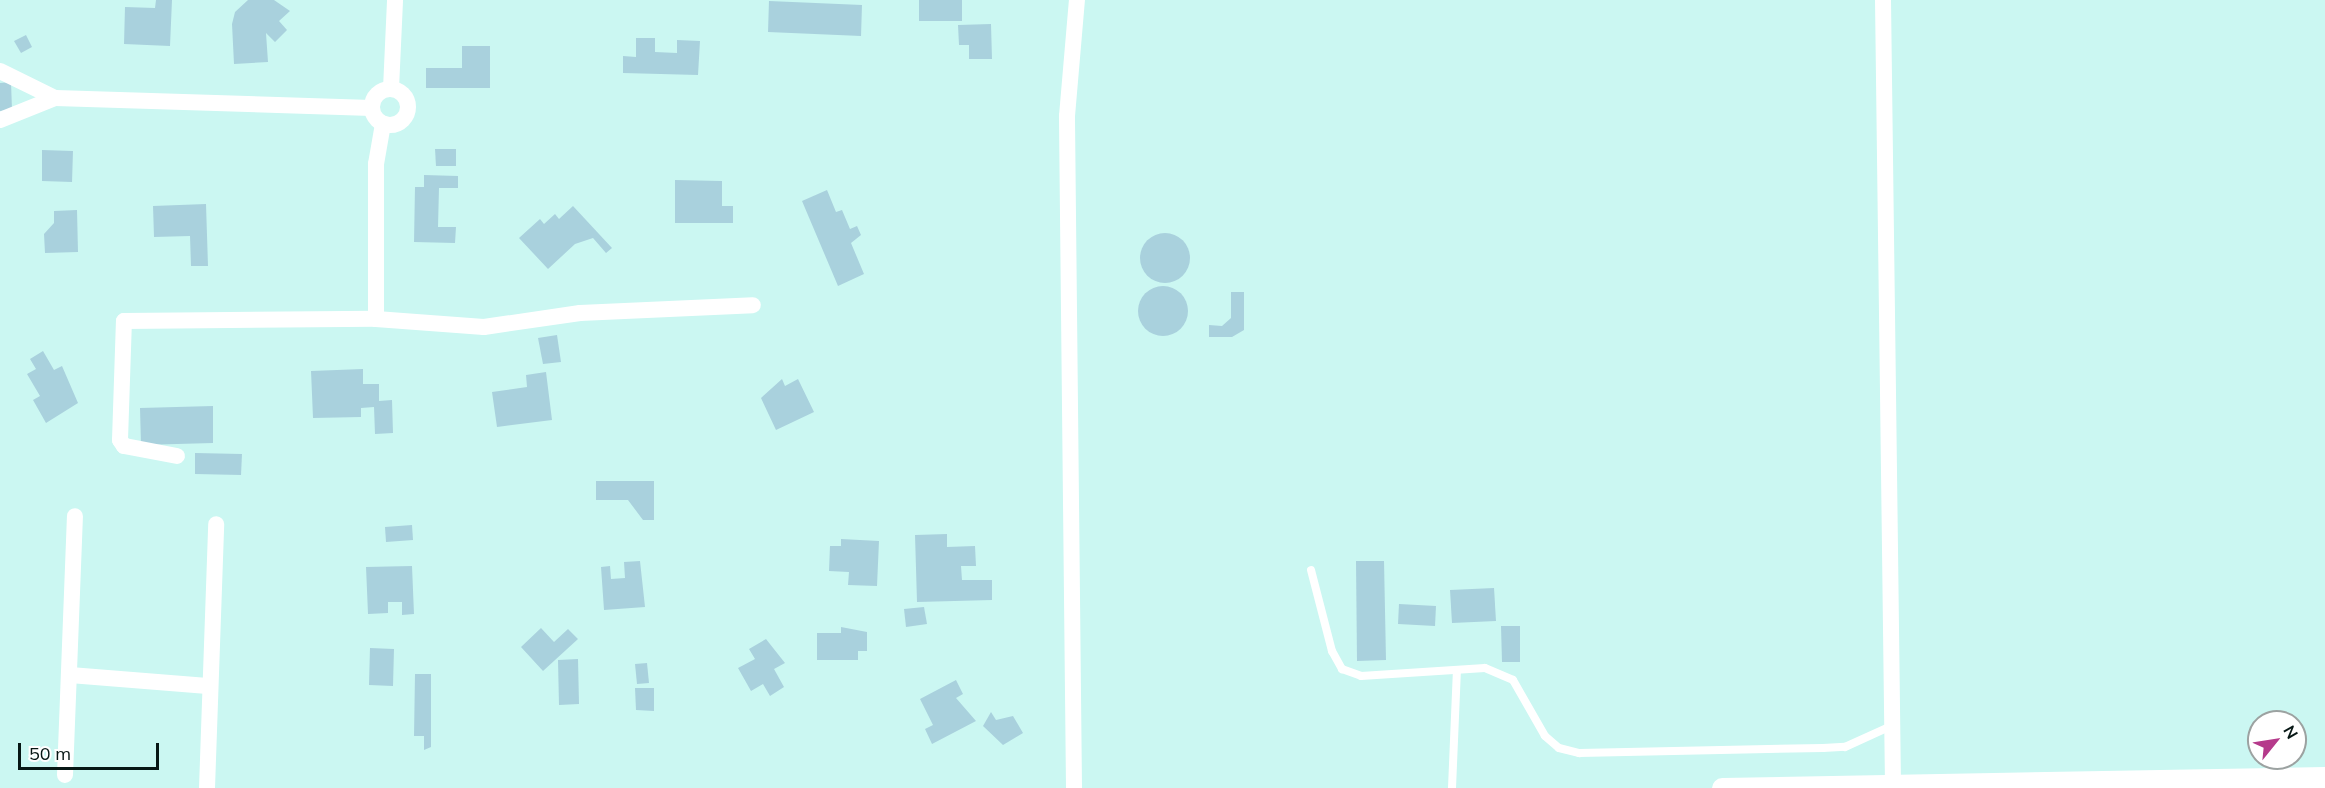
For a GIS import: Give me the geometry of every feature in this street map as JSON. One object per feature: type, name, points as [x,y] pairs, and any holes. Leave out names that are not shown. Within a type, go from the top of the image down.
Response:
[{"type":"street","points":[[391,89],[395,0]]},
{"type":"street","points":[[1074,788],[1067,116],[1077,0]]},
{"type":"street","points":[[1883,0],[1889,728],[1893,782]]},
{"type":"street","points":[[0,71],[55,98]]},
{"type":"street","points":[[372,108],[377,94],[391,89]]},
{"type":"street","points":[[383,124],[397,124],[408,111],[406,98],[391,89]]},
{"type":"street","points":[[0,120],[55,98],[372,108]]},
{"type":"street","points":[[372,108],[383,124],[376,164],[376,319]]},
{"type":"street","points":[[177,456],[124,446],[120,440],[124,321],[376,319],[484,327],[580,313],[753,305]]},
{"type":"street","points":[[65,775],[75,516]]},
{"type":"street","points":[[207,788],[208,686],[216,524]]},
{"type":"street","points":[[70,675],[208,686]]},
{"type":"street","points":[[1722,788],[1893,782],[2124,784],[2325,777]]},
{"type":"lane","points":[[1311,570],[1332,651],[1342,669],[1360,676],[1485,668],[1513,680],[1545,736],[1559,748],[1579,753],[1845,747],[1889,728]]},
{"type":"lane","points":[[1452,788],[1456,670]]},
{"type":"building","points":[[156,0],[172,0],[170,46],[124,44],[125,7],[155,8]]},
{"type":"building","points":[[248,0],[274,0],[290,11],[279,21],[287,30],[275,42],[266,33],[268,62],[234,64],[232,24],[235,12]]},
{"type":"building","points":[[919,0],[962,0],[962,21],[919,21]]},
{"type":"building","points":[[769,1],[862,5],[861,36],[768,32]]},
{"type":"building","points":[[991,24],[992,59],[969,59],[969,45],[959,45],[958,25]]},
{"type":"building","points":[[26,35],[32,47],[21,53],[14,41]]},
{"type":"building","points":[[636,38],[655,38],[655,52],[677,53],[677,40],[700,41],[698,75],[623,73],[623,56],[636,57]]},
{"type":"building","points":[[462,46],[490,46],[490,88],[426,88],[426,68],[462,68]]},
{"type":"building","points":[[11,82],[12,110],[0,111],[0,83]]},
{"type":"building","points":[[435,149],[456,149],[456,166],[436,166]]},
{"type":"building","points":[[42,150],[73,151],[72,182],[42,181]]},
{"type":"building","points":[[424,175],[458,176],[458,188],[439,188],[438,227],[456,227],[455,243],[414,242],[415,187],[424,187]]},
{"type":"building","points":[[675,180],[722,181],[722,206],[733,206],[733,223],[675,223]]},
{"type":"building","points":[[827,190],[836,212],[842,210],[850,229],[857,226],[861,235],[851,243],[864,274],[838,286],[802,201]]},
{"type":"building","points":[[206,204],[208,266],[191,266],[190,236],[154,237],[153,206]]},
{"type":"building","points":[[573,206],[612,248],[606,253],[593,238],[575,244],[548,269],[519,238],[540,219],[544,224],[555,214],[559,219]]},
{"type":"building","points":[[77,210],[78,252],[45,253],[44,234],[54,223],[54,211]]},
{"type":"building","points":[[1160,233],[1170,233],[1183,240],[1190,253],[1190,263],[1183,276],[1170,283],[1160,283],[1151,279],[1144,272],[1140,263],[1140,253],[1144,244],[1151,237]]},
{"type":"building","points":[[1158,286],[1168,286],[1181,293],[1188,306],[1188,316],[1181,329],[1168,336],[1158,336],[1149,332],[1142,325],[1138,316],[1138,306],[1142,297],[1149,290]]},
{"type":"building","points":[[1231,292],[1244,292],[1244,330],[1232,337],[1209,337],[1209,325],[1222,326],[1231,318]]},
{"type":"building","points":[[557,335],[561,362],[543,364],[538,338]]},
{"type":"building","points":[[43,351],[54,370],[62,366],[78,403],[46,423],[33,400],[40,396],[27,374],[36,369],[30,359]]},
{"type":"building","points":[[363,369],[363,384],[379,384],[379,401],[392,400],[393,433],[375,434],[374,407],[361,408],[361,417],[313,418],[311,371]]},
{"type":"building","points":[[546,372],[552,420],[497,427],[492,392],[527,387],[526,375]]},
{"type":"building","points":[[782,379],[785,386],[798,379],[814,412],[776,430],[761,398]]},
{"type":"building","points":[[213,406],[213,443],[141,445],[140,408]]},
{"type":"building","points":[[195,453],[242,454],[241,475],[195,474]]},
{"type":"building","points":[[596,481],[654,481],[654,520],[643,520],[628,500],[596,500]]},
{"type":"building","points":[[412,525],[413,540],[386,542],[385,527]]},
{"type":"building","points":[[947,534],[947,547],[975,546],[976,566],[961,566],[962,580],[992,580],[992,600],[917,602],[915,535]]},
{"type":"building","points":[[841,539],[879,541],[877,586],[848,585],[849,572],[829,571],[830,546],[841,546]]},
{"type":"building","points":[[640,561],[645,607],[604,610],[601,567],[610,566],[611,579],[625,578],[624,562]]},
{"type":"building","points":[[1356,561],[1384,561],[1386,660],[1357,661]]},
{"type":"building","points":[[412,566],[414,614],[402,615],[402,602],[388,602],[388,613],[368,614],[366,567]]},
{"type":"building","points":[[1494,588],[1496,621],[1452,623],[1450,590]]},
{"type":"building","points":[[1399,604],[1436,606],[1435,626],[1398,624]]},
{"type":"building","points":[[924,607],[927,624],[906,627],[904,609]]},
{"type":"building","points":[[1501,626],[1520,626],[1520,662],[1502,662]]},
{"type":"building","points":[[841,627],[867,632],[867,651],[858,651],[858,660],[817,660],[817,633],[841,633]]},
{"type":"building","points":[[541,628],[554,642],[568,629],[578,639],[543,671],[521,647]]},
{"type":"building","points":[[766,639],[785,663],[774,669],[784,687],[770,696],[763,684],[751,691],[738,668],[755,659],[749,649]]},
{"type":"building","points":[[370,648],[394,649],[393,686],[369,685]]},
{"type":"building","points":[[578,659],[579,704],[559,705],[558,660]]},
{"type":"building","points":[[647,663],[649,683],[637,684],[635,664]]},
{"type":"building","points":[[415,674],[431,674],[431,747],[424,750],[424,736],[414,736]]},
{"type":"building","points":[[956,680],[963,694],[956,698],[976,721],[932,744],[925,729],[933,725],[920,699]]},
{"type":"building","points":[[635,688],[654,688],[654,711],[636,710]]},
{"type":"building","points":[[991,712],[996,720],[1013,716],[1023,733],[1003,745],[983,726]]}]
